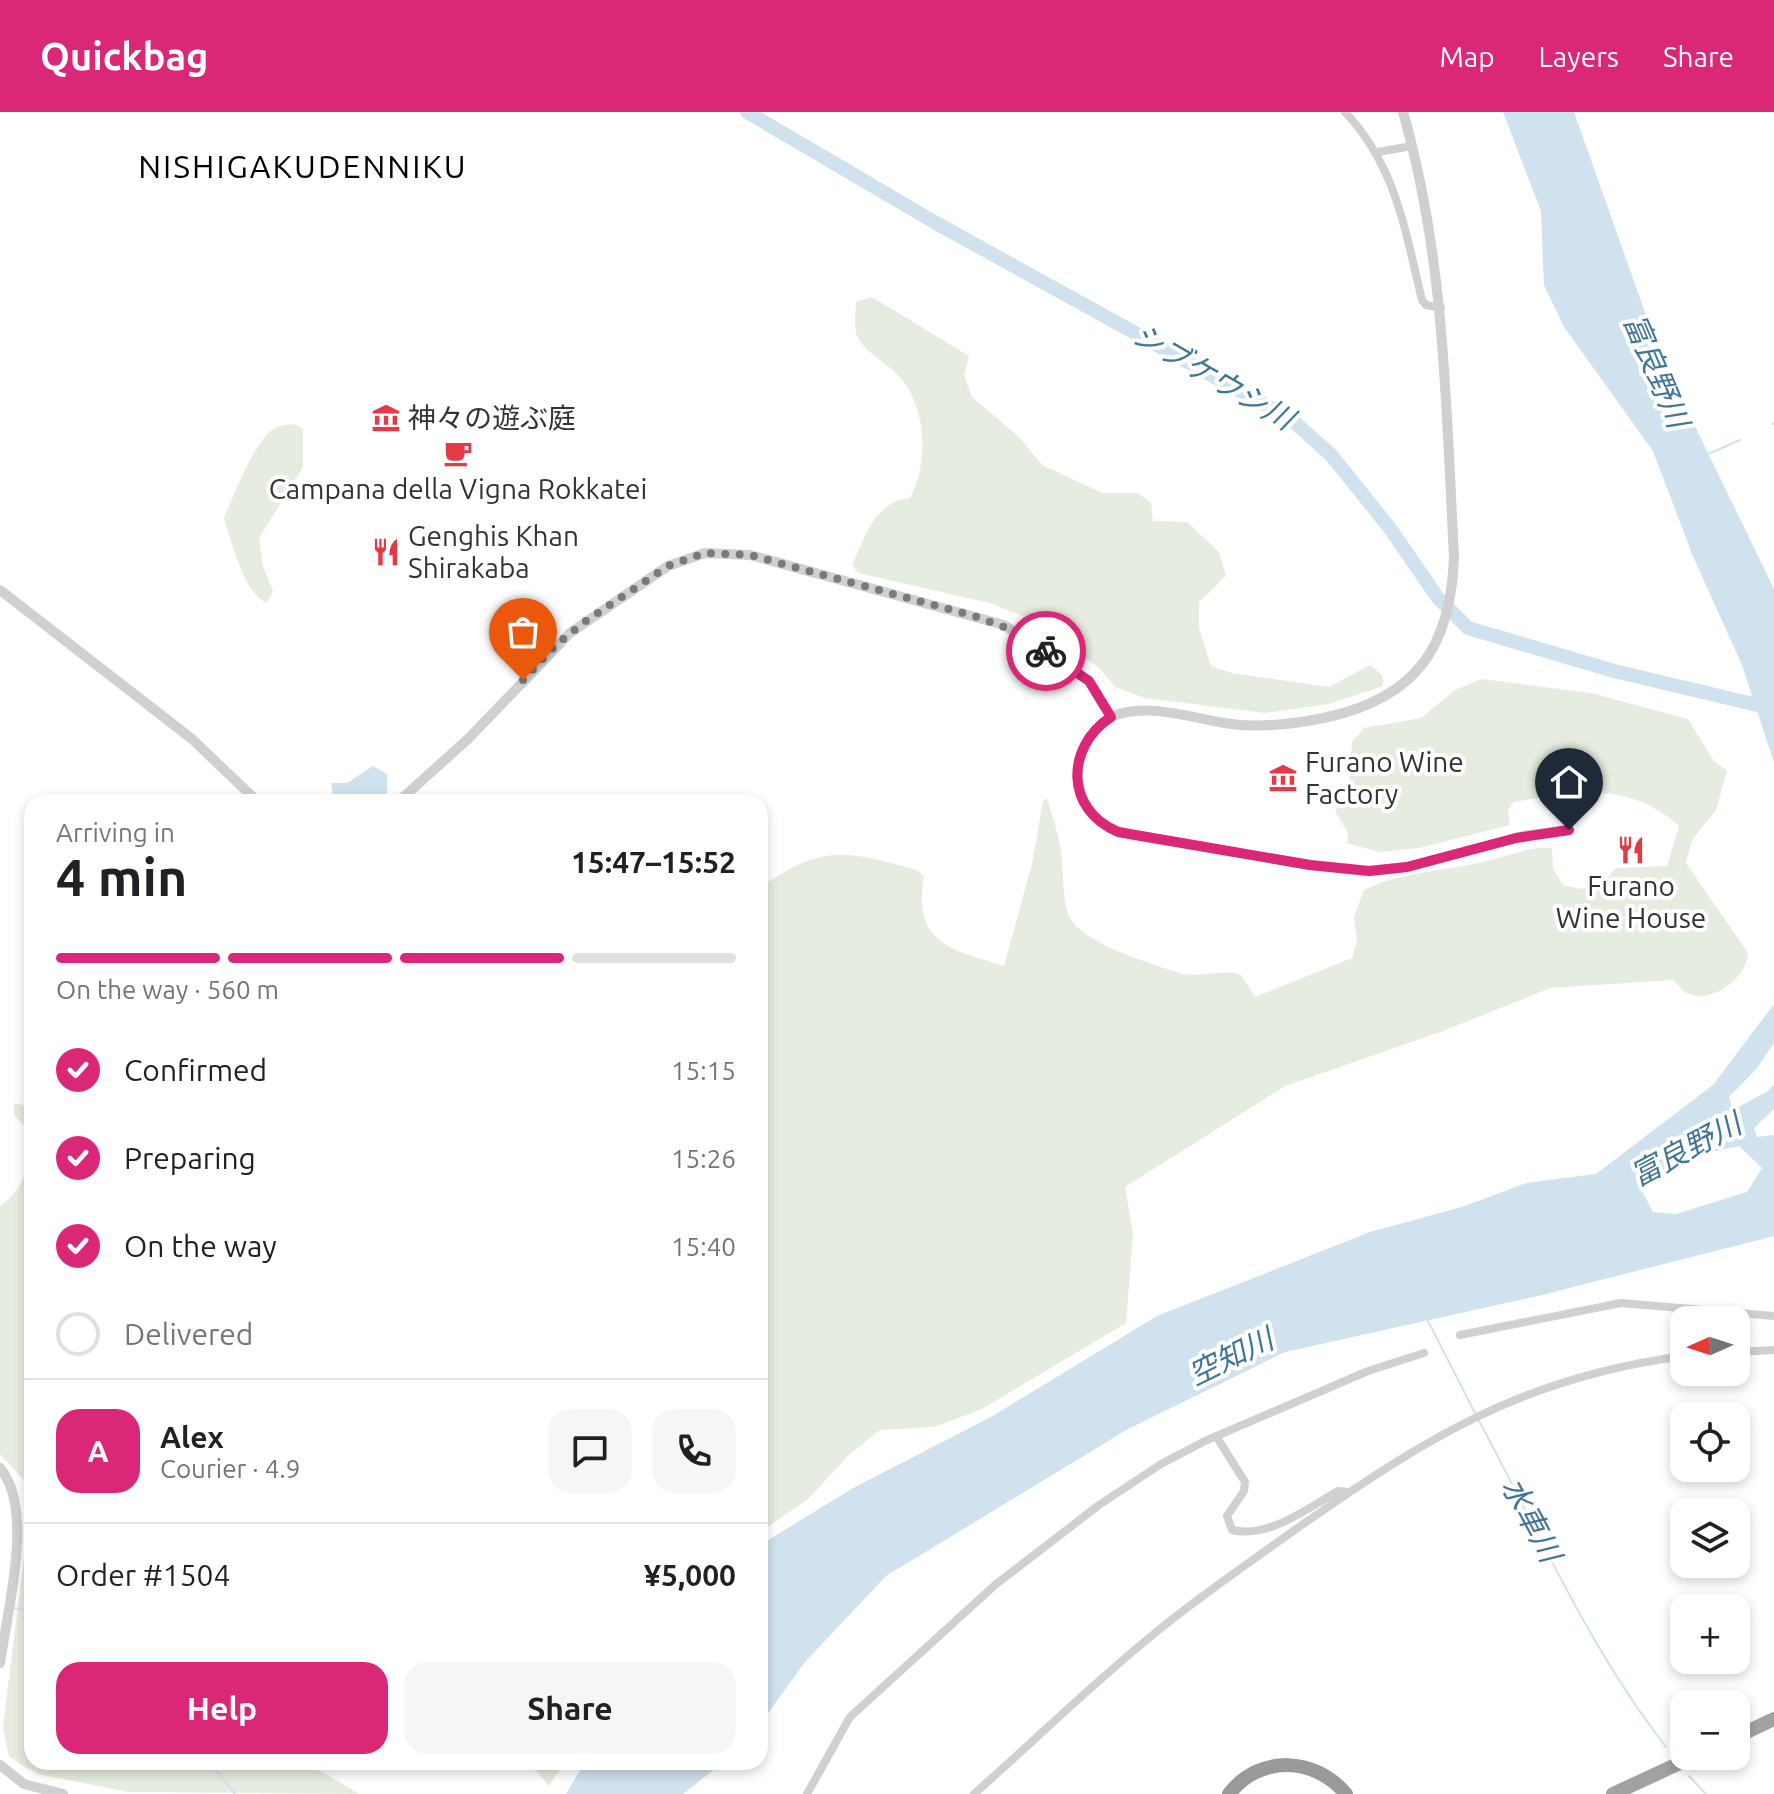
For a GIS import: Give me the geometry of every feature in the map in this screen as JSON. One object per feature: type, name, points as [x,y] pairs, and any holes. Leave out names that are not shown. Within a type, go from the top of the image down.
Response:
[{"type":"highway","points":[[1750,1730],[1774,1719]]},
{"type":"highway","points":[[1229,1794],[1253,1772],[1300,1765],[1326,1775],[1346,1794]]},
{"type":"highway","points":[[1613,1794],[1670,1768]]},
{"type":"street","points":[[1345,112],[1378,152],[1422,300],[1426,305],[1441,308]]},
{"type":"street","points":[[1403,112],[1426,203],[1441,308],[1453,576],[1438,638],[1425,662],[1400,689],[1371,705],[1335,715],[1253,725],[1142,711],[1111,717],[1086,740],[1078,760],[1077,780],[1082,800],[1094,817],[1110,828],[1128,834],[1310,865],[1369,871],[1407,867],[1516,838],[1569,830]]},
{"type":"street","points":[[1378,152],[1412,146]]},
{"type":"street","points":[[407,794],[468,739],[570,633],[668,566],[705,553],[750,555],[1004,625],[1089,681],[1111,717]]},
{"type":"street","points":[[0,590],[181,730],[249,794]]},
{"type":"street","points":[[1460,1335],[1621,1303],[1774,1316]]},
{"type":"street","points":[[1750,1351],[1774,1350]]},
{"type":"street","points":[[807,1794],[850,1717],[995,1585],[1099,1505],[1161,1464],[1216,1436],[1368,1371],[1424,1353]]},
{"type":"street","points":[[974,1794],[1153,1634],[1349,1492],[1440,1433],[1516,1398],[1609,1370],[1670,1359]]},
{"type":"street","points":[[1216,1436],[1245,1482],[1244,1491],[1227,1516],[1232,1530],[1256,1531],[1274,1526],[1338,1491],[1349,1492]]},
{"type":"street","points":[[0,1468],[10,1483],[16,1506],[14,1559],[0,1663]]},
{"type":"street","points":[[0,1765],[24,1784],[63,1794]]},
{"type":"shaded area","points":[[872,297],[969,356],[964,375],[972,397],[1019,437],[1042,465],[1102,493],[1138,493],[1151,503],[1153,521],[1187,522],[1219,552],[1226,576],[1199,602],[1199,628],[1211,666],[1232,673],[1329,687],[1370,665],[1383,676],[1383,686],[1329,704],[1265,713],[1145,698],[1115,687],[1099,668],[1037,622],[990,603],[858,573],[852,565],[867,532],[888,506],[910,498],[922,452],[920,419],[908,389],[894,371],[862,344],[856,334],[856,302]]},
{"type":"shaded area","points":[[294,424],[303,429],[303,467],[259,538],[263,566],[273,591],[267,603],[259,598],[246,578],[224,518],[245,469],[267,434],[275,428]]},
{"type":"shaded area","points":[[1482,679],[1591,693],[1688,719],[1713,760],[1727,771],[1716,810],[1692,840],[1686,863],[1748,953],[1735,980],[1717,992],[1696,996],[1683,991],[1673,980],[1550,988],[1443,1031],[1285,1086],[1125,1187],[1133,1234],[1126,1323],[982,1409],[934,1427],[880,1430],[850,1454],[808,1499],[768,1526],[768,883],[801,864],[836,855],[871,858],[917,870],[924,876],[924,916],[939,940],[967,954],[1004,966],[1032,864],[1043,801],[1047,798],[1060,845],[1066,907],[1074,924],[1117,951],[1180,973],[1241,975],[1255,997],[1352,958],[1357,942],[1354,917],[1364,890],[1379,884],[1544,848],[1552,848],[1553,869],[1563,885],[1581,889],[1600,886],[1616,868],[1667,866],[1679,826],[1640,801],[1600,793],[1513,802],[1508,811],[1510,825],[1419,848],[1379,852],[1347,843],[1348,833],[1335,811],[1349,789],[1352,742],[1364,728],[1421,718],[1455,690]]},
{"type":"shaded area","points":[[14,1103],[24,1105],[24,1125],[14,1115]]},
{"type":"shaded area","points":[[24,1175],[24,1480],[0,1454],[0,1206],[22,1182]]},
{"type":"shaded area","points":[[24,1557],[24,1767],[9,1756],[3,1727]]},
{"type":"shaded area","points":[[30,1770],[319,1770],[359,1794],[129,1792]]},
{"type":"shaded area","points":[[535,1770],[560,1770],[549,1786]]},
{"type":"water","name":"富良野川","points":[[1503,112],[1574,112],[1659,352],[1774,589],[1774,763],[1742,665],[1692,554],[1653,451],[1564,327],[1544,285],[1541,211]]},
{"type":"water","points":[[373,766],[387,774],[387,794],[333,794],[331,783],[347,783]]},
{"type":"water","points":[[1774,1004],[1774,1043],[1757,1068],[1729,1097],[1733,1110],[1768,1091],[1774,1084],[1774,1109],[1754,1128],[1757,1137],[1774,1135],[1774,1236],[1542,1295],[1285,1352],[1128,1429],[886,1576],[805,1662],[768,1713],[768,1540],[855,1487],[991,1417],[1157,1316],[1370,1232],[1462,1207],[1526,1183],[1596,1174],[1713,1085]],"holes":[[[1739,1146],[1762,1168],[1747,1192],[1676,1214],[1653,1212],[1640,1187],[1683,1158]]]},
{"type":"water","points":[[580,1770],[714,1770],[683,1794],[566,1794]]},
{"type":"waterway","name":"シブケウシ川","points":[[747,112],[936,223],[1291,419],[1331,455],[1389,527],[1438,598],[1468,628],[1614,671],[1774,709]]},
{"type":"waterway","points":[[1708,454],[1740,440]]},
{"type":"waterway","name":"水車川","points":[[1427,1319],[1475,1413]]},
{"type":"waterway","name":"水車川","points":[[1478,1419],[1588,1629],[1638,1709],[1666,1747]]},
{"type":"waterway","points":[[13,1608],[24,1610]]},
{"type":"waterway","points":[[216,1770],[235,1794]]},
{"type":"waterway","name":"水車川","points":[[1689,1776],[1706,1794]]},
{"type":"way so far","points":[[523,680],[556,645],[583,623],[654,574],[682,559],[705,553],[750,555],[974,616],[1004,625],[1046,651]]},
{"type":"place","name":"神々の遊ぶ庭","points":[[386,418]]},
{"type":"place","name":"Campana della Vigna Rokkatei","points":[[458,453]]},
{"type":"place","name":"Genghis Khan Shirakaba","points":[[386,552]]},
{"type":"place","name":"Furano Wine Factory","points":[[1283,778]]},
{"type":"place","name":"Furano Wine House","points":[[1631,850]]},
{"type":"district","name":"NISHIGAKUDENNIKU","points":[[303,167]]},
{"type":"route","points":[[1046,651],[1089,681],[1111,717],[1092,731],[1086,740],[1076,771],[1082,800],[1094,817],[1118,832],[1310,865],[1369,871],[1407,867],[1516,838],[1569,830]]},
{"type":"water label","name":"空知川","points":[[1231,1357]]}]
